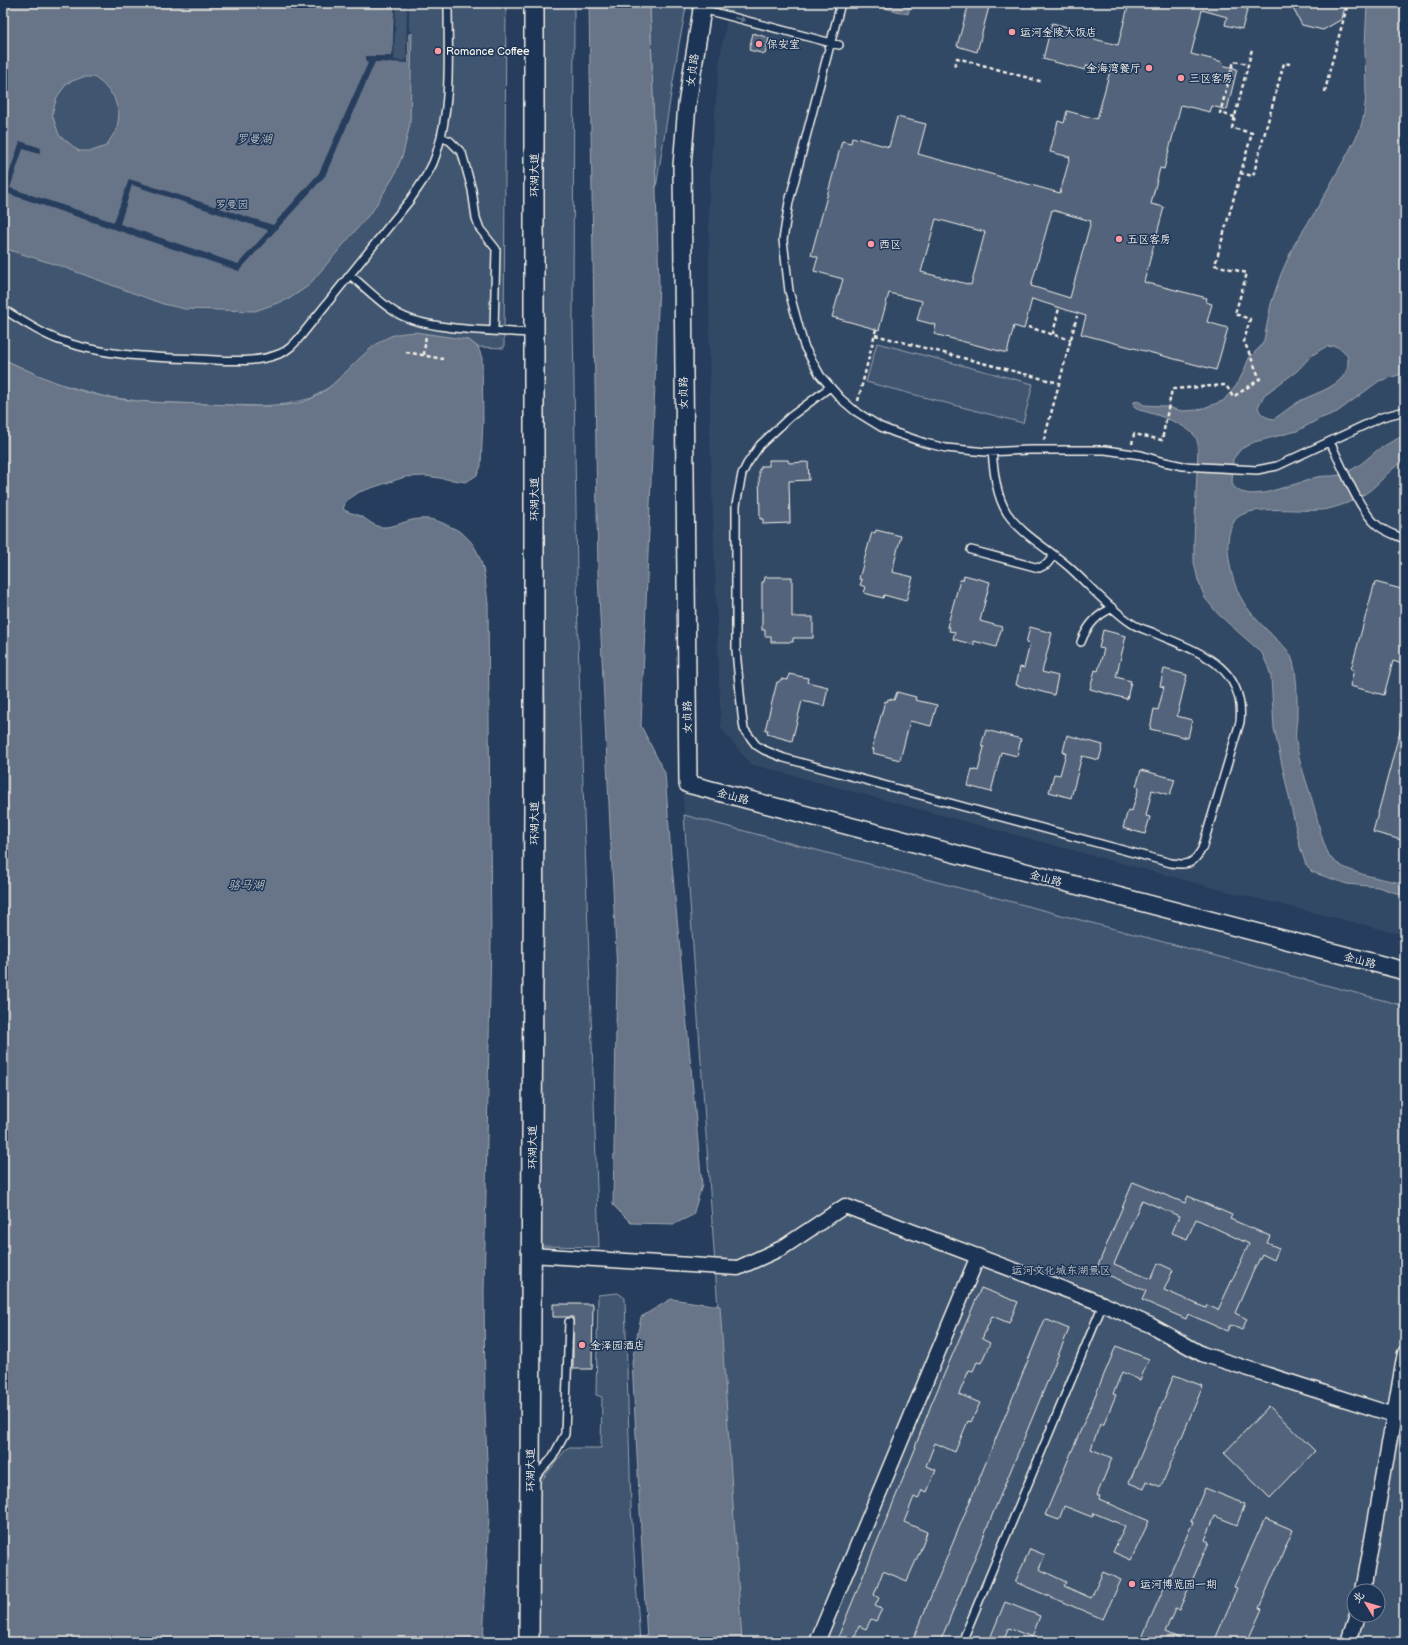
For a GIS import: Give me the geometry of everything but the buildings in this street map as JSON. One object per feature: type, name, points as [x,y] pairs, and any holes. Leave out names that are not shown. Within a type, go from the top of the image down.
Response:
[{"type":"main road","name":"环湖大道","points":[[529,1642],[534,806],[534,3]]},
{"type":"street","name":"女贞路","points":[[688,784],[682,166],[687,105],[703,6]]},
{"type":"street","name":"金山路","points":[[688,784],[1405,971]]},
{"type":"street","points":[[531,1255],[738,1268],[782,1248],[845,1206],[1103,1304],[1150,1325],[1202,1354],[1394,1415]]},
{"type":"street","points":[[818,1642],[978,1256]]},
{"type":"street","points":[[1364,1583],[1405,1353]]},
{"type":"street","points":[[1348,1642],[1354,1623]]},
{"type":"lane","points":[[3,309],[40,332],[59,340],[90,349],[124,355],[238,361],[260,359],[279,354],[293,345],[410,200],[436,157],[441,137],[448,76],[448,3]]},
{"type":"lane","points":[[841,3],[789,202],[783,240],[789,291],[804,346],[820,375],[841,400],[855,411],[881,427],[925,443],[946,448],[992,452],[1105,450],[1130,453],[1183,466],[1243,470],[1257,470],[1277,466],[1382,417],[1405,411]]},
{"type":"lane","points":[[703,6],[839,45]]},
{"type":"lane","points":[[441,137],[450,142],[462,153],[472,190],[476,218],[480,229],[496,249],[494,330]]},
{"type":"lane","points":[[350,275],[396,312],[410,320],[442,326],[534,333]]},
{"type":"lane","points":[[830,387],[770,434],[753,454],[742,474],[736,505],[736,650],[744,729],[756,745],[764,750],[792,760],[1171,863],[1182,865],[1189,864],[1198,856],[1204,843],[1240,722],[1240,698],[1234,682],[1218,665],[1186,647],[1132,624],[1054,555],[1015,523],[1007,512],[1000,498],[992,452]]},
{"type":"lane","points":[[1330,442],[1360,502],[1376,524],[1384,530],[1405,539]]},
{"type":"lane","points":[[972,550],[1039,568],[1047,564],[1054,555]]},
{"type":"lane","points":[[1081,642],[1084,633],[1093,621],[1105,611],[1113,608]]},
{"type":"lane","points":[[962,1642],[1103,1304]]},
{"type":"lane","points":[[530,1483],[552,1458],[565,1434],[569,1322]]},
{"type":"path","points":[[1325,92],[1348,3]]},
{"type":"path","points":[[1130,453],[1134,434],[1162,440],[1172,389],[1226,386],[1233,396],[1260,379],[1244,341],[1250,319],[1235,314],[1246,273],[1215,265],[1252,133],[1232,128],[1252,50]]},
{"type":"path","points":[[955,66],[957,58],[1043,82]]},
{"type":"path","points":[[1234,117],[1220,113],[1234,61],[1248,64]]},
{"type":"path","points":[[1240,173],[1253,176],[1284,63],[1290,64]]},
{"type":"path","points":[[1053,334],[1059,308]]},
{"type":"path","points":[[1041,450],[1077,316]]},
{"type":"path","points":[[1028,327],[1071,340]]},
{"type":"path","points":[[855,411],[876,329]]},
{"type":"path","points":[[424,355],[426,333]]},
{"type":"path","points":[[875,335],[1059,383]]},
{"type":"path","points":[[406,352],[443,359]]},
{"type":"shaded area","name":"运河金陵大饭店","points":[[730,3],[1405,3],[1405,935],[1218,889],[750,764],[721,728],[710,437],[709,199],[720,57]]},
{"type":"shaded area","points":[[683,790],[1405,978],[1405,1006],[684,815]]},
{"type":"green space","name":"罗曼园","points":[[3,3],[506,3],[504,348],[478,347],[468,340],[351,368],[331,386],[312,398],[287,404],[260,406],[145,402],[102,396],[50,381],[3,359]]},
{"type":"green space","points":[[543,3],[574,3],[573,322],[578,640],[599,1247],[540,1246],[545,714],[542,365]]},
{"type":"green space","points":[[650,3],[687,3],[656,188]]},
{"type":"green space","points":[[877,343],[1033,384],[1023,423],[866,382]]},
{"type":"green space","name":"运河文化城东湖景区","points":[[684,815],[1405,1006],[1405,1642],[741,1642]]},
{"type":"green space","points":[[618,1293],[625,1298],[631,1508],[640,1642],[535,1642],[538,1485],[567,1448],[601,1448],[602,1397],[596,1395],[598,1295]]},
{"type":"water","name":"罗曼湖","points":[[3,3],[394,3],[392,62],[408,62],[408,33],[412,33],[410,124],[403,154],[394,176],[373,210],[308,286],[289,299],[255,311],[185,309],[163,304],[63,267],[3,248]],"holes":[[[83,77],[94,77],[103,84],[114,97],[119,114],[117,129],[106,146],[92,151],[79,151],[59,135],[52,114],[57,97],[67,83]]]},
{"type":"water","points":[[589,3],[650,3],[659,284],[641,726],[665,773],[671,855],[702,1185],[693,1215],[674,1224],[631,1223],[613,1205],[617,972],[598,574]]},
{"type":"water","points":[[865,3],[911,3],[908,14]]},
{"type":"water","points":[[1367,3],[1398,3],[1405,20],[1405,373],[1379,381],[1337,412],[1319,419],[1297,431],[1254,442],[1241,449],[1233,459],[1232,484],[1241,492],[1250,494],[1265,493],[1318,477],[1340,475],[1358,466],[1382,447],[1405,435],[1405,461],[1393,468],[1366,493],[1341,505],[1318,510],[1252,511],[1242,515],[1235,520],[1230,529],[1228,549],[1234,582],[1242,600],[1261,624],[1287,649],[1291,656],[1295,670],[1297,687],[1297,750],[1329,855],[1334,861],[1352,871],[1405,884],[1405,896],[1378,887],[1347,884],[1312,872],[1306,865],[1300,847],[1274,728],[1271,676],[1268,667],[1262,653],[1218,614],[1205,598],[1198,580],[1194,562],[1198,449],[1197,440],[1188,429],[1171,420],[1139,410],[1134,406],[1134,402],[1138,401],[1144,405],[1163,406],[1182,411],[1198,410],[1223,401],[1236,386],[1249,358],[1261,346],[1264,340],[1271,304],[1281,274],[1294,245],[1315,212],[1360,130],[1364,114],[1366,95],[1365,47]],"holes":[[[1335,346],[1342,350],[1348,358],[1347,369],[1338,382],[1331,387],[1293,405],[1274,419],[1266,417],[1262,414],[1258,407],[1264,395],[1297,371],[1311,356],[1325,347]]]},
{"type":"water","name":"骆马湖","points":[[415,332],[469,340],[478,347],[482,358],[483,419],[481,466],[477,475],[466,482],[426,476],[405,477],[359,492],[346,501],[343,509],[381,527],[391,526],[415,519],[428,519],[435,520],[460,532],[469,539],[480,558],[487,591],[491,941],[484,1291],[485,1409],[489,1514],[483,1642],[3,1642],[3,359],[64,385],[102,396],[155,402],[276,406],[290,405],[313,398],[333,384],[361,357],[381,341],[394,335]]},
{"type":"water","points":[[671,1299],[720,1306],[742,1642],[647,1642],[632,1361],[641,1317]]},
{"type":"pier","points":[[394,3],[396,3],[394,60],[406,61],[407,3],[409,3],[409,30],[412,31],[412,33],[408,34],[408,63],[375,62],[325,176],[239,271],[3,192],[20,141],[41,148],[39,154],[23,149],[10,188],[114,222],[129,179],[273,225],[319,173],[368,63],[366,62],[366,56],[392,56]],"holes":[[[132,185],[268,230],[238,264],[120,224]]]},
{"type":"place","name":"运河金陵大饭店","points":[[1012,32]]},
{"type":"place","name":"保安室","points":[[759,44]]},
{"type":"place","name":"Romance Coffee","points":[[438,51]]},
{"type":"place","name":"金海湾餐厅","points":[[1149,68]]},
{"type":"place","name":"三区客房","points":[[1181,78]]},
{"type":"place","name":"五区客房","points":[[1119,239]]},
{"type":"place","name":"西区","points":[[871,244]]},
{"type":"place","name":"金泽园酒店","points":[[582,1345]]},
{"type":"place","name":"运河博览园一期","points":[[1132,1584]]}]
